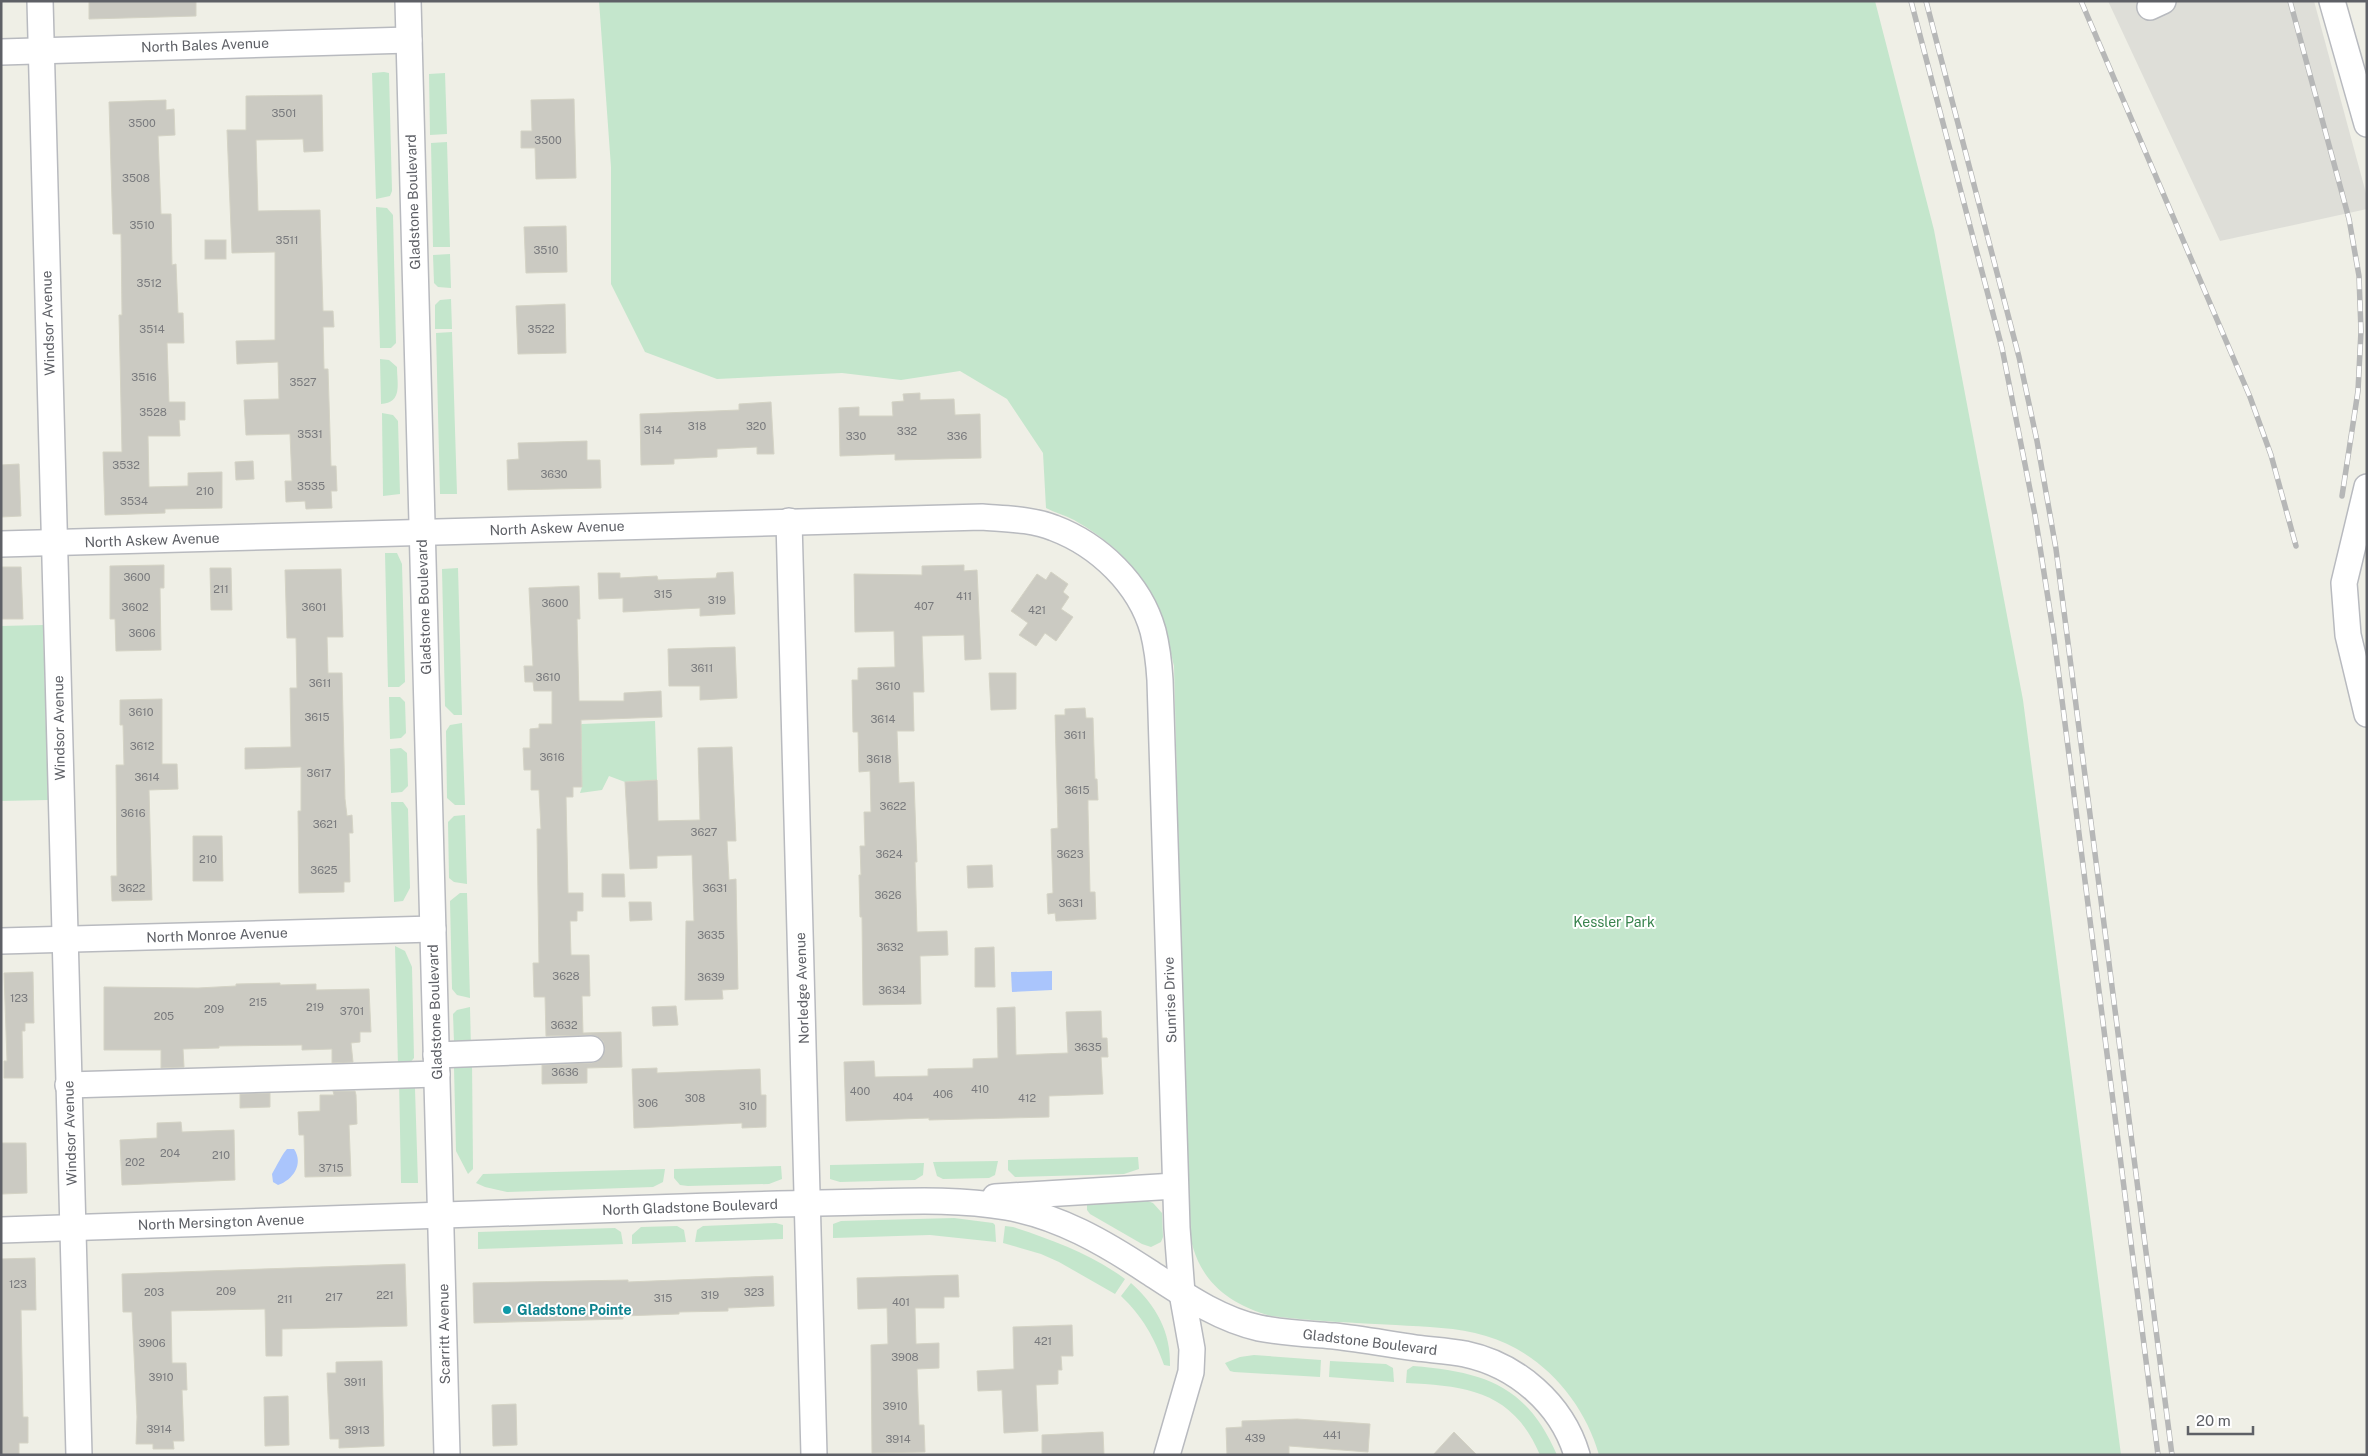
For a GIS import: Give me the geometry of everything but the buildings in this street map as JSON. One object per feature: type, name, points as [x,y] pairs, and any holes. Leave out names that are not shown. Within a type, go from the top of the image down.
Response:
[{"type":"street","name":"Windsor Avenue","points":[[40,1],[79,1455]]},
{"type":"street","name":"Gladstone Boulevard","points":[[408,1],[441,1213]]},
{"type":"street","points":[[2332,1],[2367,124]]},
{"type":"street","name":"North Bales Avenue","points":[[1,52],[409,40]]},
{"type":"street","points":[[2367,488],[2344,584],[2348,635],[2367,714]]},
{"type":"street","name":"North Askew Avenue","points":[[1,544],[942,517],[1017,520],[1052,527],[1079,540],[1103,557]]},
{"type":"street","name":"Norledge Avenue","points":[[789,522],[814,1455]]},
{"type":"street","name":"Sunrise Drive","points":[[1103,557],[1130,584],[1142,605],[1153,630],[1158,657],[1175,1186],[1182,1293],[1192,1349],[1191,1372],[1167,1455]]},
{"type":"street","name":"North Monroe Avenue","points":[[1,941],[433,928]]},
{"type":"street","points":[[68,1085],[437,1064],[591,1049]]},
{"type":"street","name":"North Gladstone Boulevard","points":[[441,1213],[940,1201],[1175,1186]]},
{"type":"street","name":"North Gladstone Boulevard","points":[[940,1201],[978,1203],[1013,1208],[1052,1220],[1089,1235],[1134,1262]]},
{"type":"street","name":"North Mersington Avenue","points":[[1,1230],[441,1213]]},
{"type":"street","name":"Scarritt Avenue","points":[[441,1213],[447,1455]]},
{"type":"street","name":"Gladstone Boulevard","points":[[1134,1262],[1182,1293],[1228,1318],[1256,1328],[1379,1341],[1466,1355],[1491,1362],[1512,1372],[1533,1387],[1555,1410],[1571,1435],[1577,1455]]},
{"type":"shaded area","points":[[2108,1],[2314,1],[2367,197],[2367,209],[2220,241]]},
{"type":"green space","name":"Kessler Park","points":[[599,1],[1875,1],[1934,230],[2023,700],[2121,1455],[1599,1455],[1583,1416],[1558,1381],[1542,1366],[1506,1343],[1475,1333],[1453,1329],[1318,1321],[1271,1316],[1238,1303],[1224,1294],[1203,1271],[1191,1240],[1188,1221],[1174,666],[1168,641],[1153,599],[1130,564],[1114,548],[1074,520],[1046,508],[1043,453],[1007,399],[960,371],[901,380],[842,373],[717,379],[645,352],[611,284],[611,167]]},
{"type":"green space","points":[[372,73],[389,73],[392,191],[390,196],[376,199]]},
{"type":"green space","points":[[445,73],[447,134],[430,135],[429,74]]},
{"type":"green space","points":[[447,142],[450,247],[433,247],[431,143]]},
{"type":"green space","points":[[376,207],[387,208],[393,215],[396,343],[391,348],[380,348]]},
{"type":"green space","points":[[450,254],[451,288],[438,287],[434,283],[433,255]]},
{"type":"green space","points":[[451,299],[452,329],[435,329],[435,305],[440,300]]},
{"type":"green space","points":[[452,332],[457,494],[440,494],[436,333]]},
{"type":"green space","points":[[380,359],[389,360],[397,367],[398,385],[396,396],[393,400],[381,404]]},
{"type":"green space","points":[[382,413],[393,415],[398,421],[400,494],[383,496]]},
{"type":"green space","points":[[385,553],[397,553],[402,564],[405,682],[399,687],[388,687]]},
{"type":"green space","points":[[458,568],[462,715],[454,715],[445,706],[442,569]]},
{"type":"green space","points":[[43,625],[48,800],[1,801],[1,626]]},
{"type":"green space","points":[[389,697],[400,697],[405,702],[406,733],[401,738],[390,739]]},
{"type":"green space","points":[[655,721],[657,780],[625,782],[609,776],[602,790],[580,793],[582,787],[576,728],[582,724]]},
{"type":"green space","points":[[462,723],[465,805],[455,805],[447,798],[446,731],[450,725]]},
{"type":"green space","points":[[401,748],[407,753],[408,786],[402,792],[391,793],[390,749]]},
{"type":"green space","points":[[391,802],[403,802],[408,809],[410,888],[403,901],[394,902]]},
{"type":"green space","points":[[465,815],[467,884],[454,882],[449,878],[448,822],[454,816]]},
{"type":"green space","points":[[460,893],[467,893],[470,998],[457,995],[452,989],[450,901]]},
{"type":"green space","points":[[395,946],[405,951],[412,967],[414,1058],[408,1065],[398,1066]]},
{"type":"green space","points":[[470,1007],[471,1049],[454,1042],[453,1014],[457,1010]]},
{"type":"green space","points":[[472,1059],[473,1169],[468,1174],[456,1151],[454,1068],[456,1063]]},
{"type":"green space","points":[[399,1079],[415,1085],[418,1183],[401,1183]]},
{"type":"green space","points":[[1138,1157],[1139,1169],[1124,1174],[1015,1177],[1008,1170],[1008,1160]]},
{"type":"green space","points":[[998,1161],[995,1175],[989,1178],[943,1179],[937,1176],[933,1162]]},
{"type":"green space","points":[[924,1163],[923,1175],[915,1180],[840,1182],[830,1179],[830,1165]]},
{"type":"green space","points":[[781,1166],[782,1179],[769,1184],[688,1186],[680,1185],[674,1178],[674,1169]]},
{"type":"green space","points":[[665,1169],[663,1182],[653,1187],[507,1192],[476,1183],[483,1174]]},
{"type":"green space","points":[[1145,1200],[1153,1203],[1162,1213],[1163,1237],[1161,1242],[1151,1247],[1142,1244],[1090,1214],[1087,1210],[1087,1204]]},
{"type":"green space","points":[[954,1218],[993,1223],[995,1225],[996,1242],[930,1235],[833,1238],[833,1224],[841,1221]]},
{"type":"green space","points":[[776,1223],[783,1225],[783,1239],[695,1242],[697,1230],[703,1226]]},
{"type":"green space","points":[[677,1226],[684,1230],[686,1242],[632,1244],[632,1235],[641,1227]]},
{"type":"green space","points":[[1005,1226],[1028,1232],[1071,1248],[1099,1262],[1125,1279],[1115,1294],[1059,1262],[1041,1254],[1003,1243]]},
{"type":"green space","points":[[615,1228],[621,1232],[623,1244],[478,1249],[478,1232]]},
{"type":"green space","points":[[1131,1283],[1148,1300],[1160,1320],[1168,1342],[1170,1366],[1164,1365],[1147,1328],[1136,1312],[1121,1296]]},
{"type":"green space","points":[[1254,1355],[1321,1360],[1320,1377],[1234,1372],[1230,1371],[1225,1363],[1240,1357]]},
{"type":"green space","points":[[1330,1361],[1386,1364],[1393,1368],[1394,1382],[1329,1377]]},
{"type":"green space","points":[[1413,1366],[1461,1373],[1482,1378],[1500,1386],[1532,1412],[1545,1431],[1557,1455],[1540,1455],[1529,1434],[1516,1417],[1502,1405],[1486,1396],[1468,1390],[1406,1383],[1407,1370]]},
{"type":"water","points":[[1052,971],[1052,990],[1012,992],[1011,972]]},
{"type":"water","points":[[287,1149],[294,1149],[298,1160],[297,1166],[288,1179],[278,1185],[273,1182],[272,1174]]},
{"type":"railway","points":[[1911,1],[2002,348],[2035,515],[2054,637],[2158,1455]]},
{"type":"railway","points":[[1926,1],[2019,357],[2037,441],[2056,549],[2172,1455]]},
{"type":"railway","points":[[2081,1],[2250,397],[2271,455],[2296,546]]},
{"type":"railway","points":[[2290,1],[2349,219],[2359,276],[2361,331],[2358,391],[2342,496]]},
{"type":"place","name":"Gladstone Pointe","points":[[507,1310]]}]
